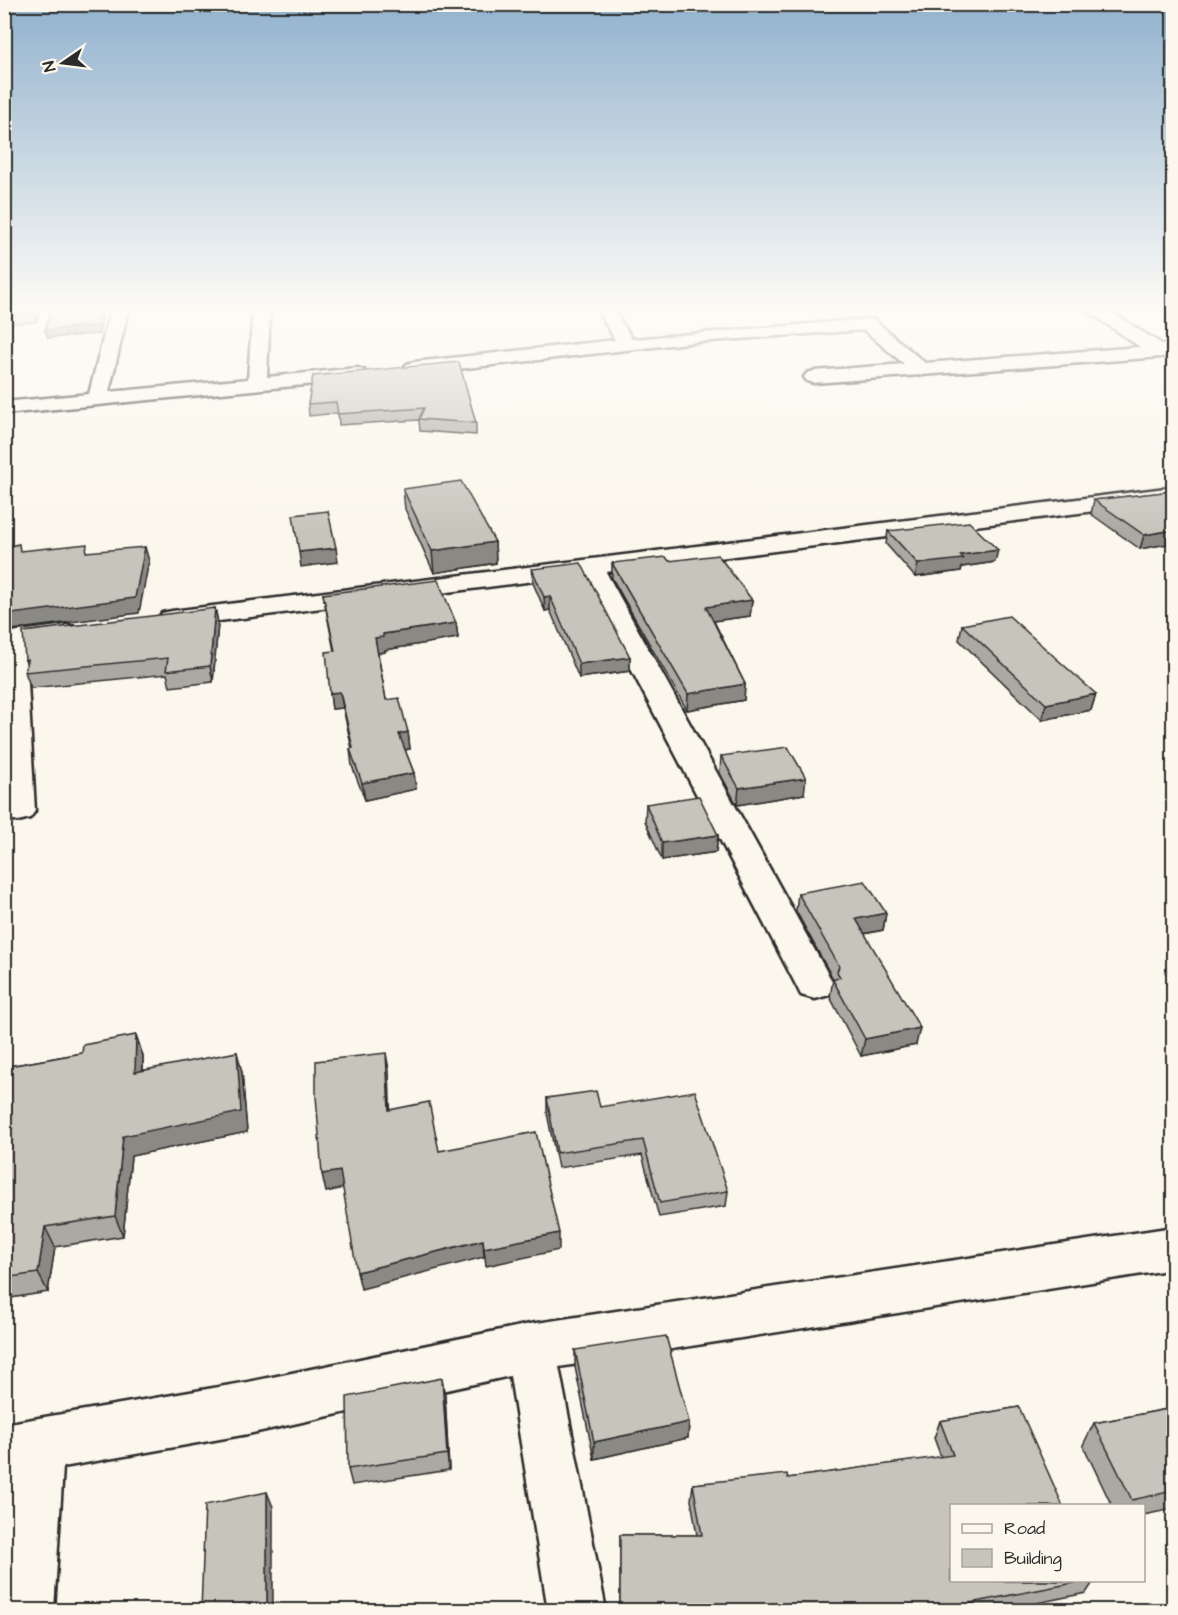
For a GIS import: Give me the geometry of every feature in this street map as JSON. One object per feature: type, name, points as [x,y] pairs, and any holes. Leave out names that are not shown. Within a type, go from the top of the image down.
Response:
[{"type":"street","points":[[97,400],[101,382]]},
{"type":"street","points":[[4,408],[281,382]]},
{"type":"street","points":[[151,622],[1173,495]]},
{"type":"street","points":[[590,566],[815,985]]},
{"type":"street","points":[[18,811],[8,640],[95,629]]},
{"type":"street","points":[[25,1611],[21,1448],[248,1408],[530,1348],[1173,1248]]},
{"type":"street","points":[[530,1348],[577,1611]]},
{"type":"building","points":[[312,382],[465,382],[476,423],[419,419],[424,408],[338,414],[336,402],[308,404]]},
{"type":"building","points":[[461,481],[495,542],[432,551],[403,489]]},
{"type":"building","points":[[1173,491],[1173,530],[1144,535],[1094,500]]},
{"type":"building","points":[[328,511],[336,548],[299,552],[293,515]]},
{"type":"building","points":[[969,522],[998,550],[960,555],[963,559],[918,564],[888,531]]},
{"type":"building","points":[[19,544],[20,551],[87,544],[86,552],[145,547],[135,598],[4,615],[4,547]]},
{"type":"building","points":[[718,555],[752,600],[706,607],[745,684],[688,694],[612,563],[666,557],[669,561]]},
{"type":"building","points":[[581,563],[630,657],[579,664],[550,596],[544,597],[532,569]]},
{"type":"building","points":[[438,580],[456,623],[383,634],[383,637],[375,638],[386,700],[399,698],[408,732],[399,734],[414,773],[362,783],[350,749],[353,748],[340,692],[330,693],[326,652],[335,651],[323,594]]},
{"type":"building","points":[[215,608],[210,666],[166,671],[168,658],[25,672],[28,659],[25,660],[23,632]]},
{"type":"building","points":[[1009,616],[1096,694],[1046,704],[962,625]]},
{"type":"building","points":[[788,747],[806,778],[739,788],[721,756]]},
{"type":"building","points":[[699,796],[718,835],[662,843],[646,804]]},
{"type":"building","points":[[865,881],[886,913],[856,919],[920,1028],[865,1039],[833,980],[840,977],[837,972],[839,966],[798,893]]},
{"type":"building","points":[[136,1035],[135,1072],[237,1052],[241,1112],[123,1136],[115,1216],[45,1227],[38,1273],[4,1278],[4,1067],[82,1053],[83,1045]]},
{"type":"building","points":[[386,1053],[389,1110],[429,1102],[439,1151],[536,1132],[559,1233],[484,1248],[483,1240],[357,1272],[340,1171],[322,1174],[316,1096],[316,1061]]},
{"type":"building","points":[[596,1091],[600,1107],[695,1091],[728,1191],[660,1203],[643,1140],[557,1153],[547,1098]]},
{"type":"building","points":[[666,1336],[689,1422],[594,1442],[575,1350]]},
{"type":"building","points":[[442,1378],[447,1454],[348,1469],[347,1397]]},
{"type":"building","points":[[1019,1407],[1062,1504],[950,1504],[950,1582],[1079,1582],[970,1603],[974,1611],[620,1611],[620,1535],[702,1535],[693,1484],[787,1474],[788,1478],[953,1455],[940,1421]]},
{"type":"building","points":[[1173,1408],[1173,1491],[1132,1500],[1094,1423]]},
{"type":"building","points":[[267,1492],[267,1611],[201,1611],[205,1505]]}]
